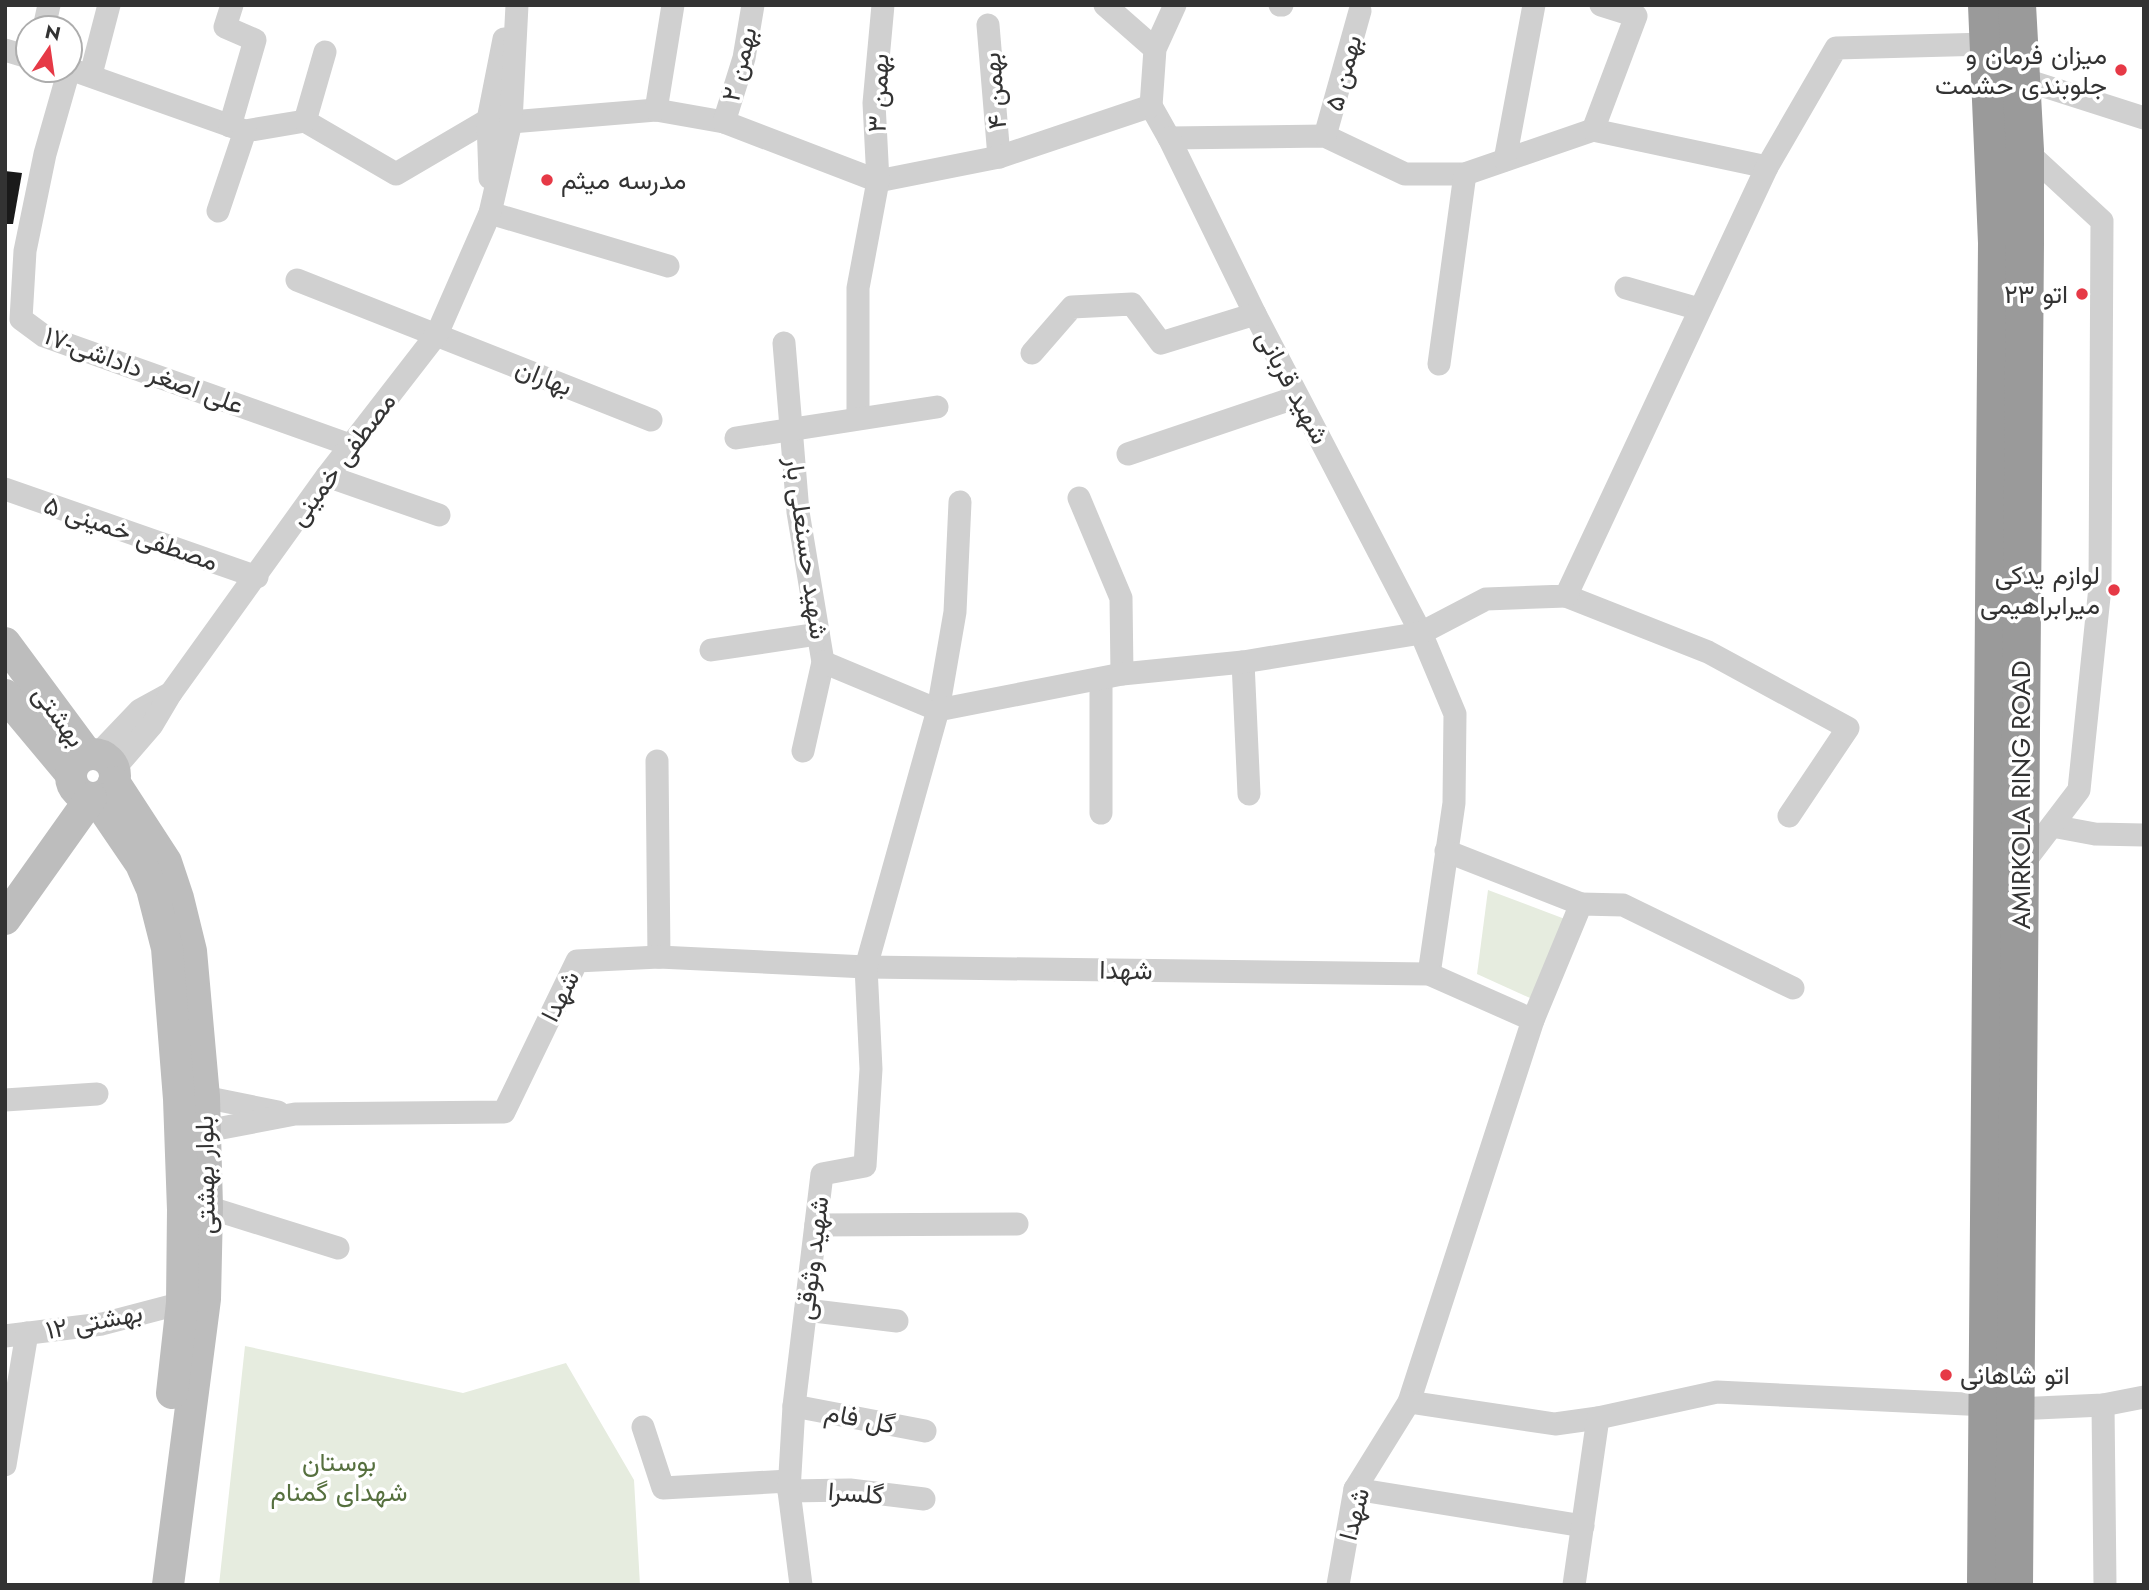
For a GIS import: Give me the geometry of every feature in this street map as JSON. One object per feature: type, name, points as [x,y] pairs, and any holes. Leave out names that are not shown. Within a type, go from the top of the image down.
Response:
[{"type":"highway","name":"AMIRKOLA RING ROAD","points":[[1987,5],[1997,243],[2001,1407],[2014,1585]]},
{"type":"highway","name":"AMIRKOLA RING ROAD","points":[[1986,1585],[2001,1407],[2020,867],[2025,150],[2017,5]]},
{"type":"main road","name":"بهشتی","points":[[5,643],[93,777]]},
{"type":"main road","name":"بهشتی","points":[[5,695],[93,777]]},
{"type":"main road","name":"مصطفی خمینی","points":[[5,887],[93,777]]},
{"type":"main road","name":"مصطفی خمینی","points":[[5,919],[93,777]]},
{"type":"main road","name":"بلوار بهشتی","points":[[93,777],[166,862],[191,951],[194,1301],[168,1585]]},
{"type":"main road","name":"بلوار بهشتی","points":[[150,1585],[208,1207],[193,1133]]},
{"type":"street","points":[[84,57],[109,5]]},
{"type":"street","points":[[218,211],[238,129],[255,40],[225,27],[232,5]]},
{"type":"street","name":"مصطفی خمینی","points":[[93,777],[152,725],[170,693],[257,577],[327,475],[437,334],[490,213],[510,5]]},
{"type":"street","name":"مصطفی خمینی","points":[[500,121],[517,5]]},
{"type":"street","points":[[656,110],[673,5]]},
{"type":"street","name":"بهمن ۲","points":[[724,122],[744,58],[753,5]]},
{"type":"street","name":"بهمن ۳","points":[[858,418],[858,288],[878,181],[874,103],[883,5]]},
{"type":"street","points":[[1105,5],[1155,49]]},
{"type":"street","points":[[84,74],[238,129],[305,121],[396,174],[500,121],[656,110],[724,122],[878,181],[999,158],[1151,106],[1155,49],[1175,5]]},
{"type":"street","points":[[1505,160],[1534,5]]},
{"type":"street","points":[[1593,130],[1636,16],[1601,5]]},
{"type":"street","name":"بهمن ۵","points":[[1325,136],[1360,11]]},
{"type":"street","name":"بهمن ۴","points":[[988,25],[999,158]]},
{"type":"street","points":[[1566,596],[1767,167],[1836,48],[1989,44]]},
{"type":"street","points":[[305,121],[325,52]]},
{"type":"street","points":[[2022,79],[2144,118]]},
{"type":"street","name":"علی اصغر داداشی-۱۷","points":[[72,84],[45,154],[25,251],[21,320],[44,336],[351,445]]},
{"type":"street","name":"شهید قربانی","points":[[1151,106],[1297,397],[1421,633],[1455,714],[1454,803],[1429,974]]},
{"type":"street","points":[[1169,138],[1325,136],[1405,174],[1465,174],[1593,130],[1767,167]]},
{"type":"street","points":[[2020,867],[2079,790],[2100,587],[2102,221],[2025,150]]},
{"type":"street","points":[[1439,364],[1465,174]]},
{"type":"street","points":[[490,213],[668,266]]},
{"type":"street","name":"بهاران","points":[[297,280],[651,420]]},
{"type":"street","points":[[1626,288],[1699,309]]},
{"type":"street","points":[[1032,353],[1072,307],[1132,304],[1161,343],[1255,314]]},
{"type":"street","name":"شهید حسنعلی بار","points":[[785,343],[798,512],[823,662],[803,751]]},
{"type":"street","points":[[1128,454],[1297,397]]},
{"type":"street","points":[[736,438],[937,407]]},
{"type":"street","points":[[327,475],[439,515]]},
{"type":"street","name":"مصطفی خمینی ۵","points":[[5,489],[257,577]]},
{"type":"street","points":[[1079,499],[1121,598],[1101,813]]},
{"type":"street","points":[[866,967],[938,710],[956,612],[960,502]]},
{"type":"street","points":[[823,662],[938,710],[1112,676],[1243,662],[1421,633],[1486,599],[1566,596],[1708,652],[1848,728],[1789,816]]},
{"type":"street","points":[[711,650],[818,634]]},
{"type":"street","points":[[1243,662],[1249,794]]},
{"type":"street","points":[[657,761],[659,957]]},
{"type":"street","points":[[2052,826],[2095,834],[2144,835]]},
{"type":"street","points":[[1446,851],[1581,904],[1623,905],[1793,988]]},
{"type":"street","points":[[1533,1020],[1581,904]]},
{"type":"street","name":"شهدا","points":[[193,1133],[295,1114],[504,1112],[577,961],[659,957],[866,967],[1429,974],[1533,1020],[1409,1402],[1355,1489],[1338,1585]]},
{"type":"street","name":"شهید وثوقی","points":[[800,1585],[789,1486],[794,1406],[822,1174],[865,1166],[871,1069],[866,967]]},
{"type":"street","points":[[5,1100],[97,1094]]},
{"type":"street","points":[[191,1098],[295,1114]]},
{"type":"street","points":[[208,1207],[338,1248]]},
{"type":"street","points":[[816,1225],[1017,1224]]},
{"type":"street","name":"بهشتی ۱۲","points":[[16,1335],[102,1324],[194,1301]]},
{"type":"street","points":[[806,1310],[897,1321]]},
{"type":"street","points":[[5,1465],[16,1335]]},
{"type":"street","points":[[1409,1402],[1555,1424],[1598,1418],[1717,1392],[2001,1407],[2103,1405],[2144,1398]]},
{"type":"street","points":[[2103,1405],[2105,1585]]},
{"type":"street","name":"گل فام","points":[[794,1406],[925,1431]]},
{"type":"street","points":[[1574,1585],[1598,1418]]},
{"type":"street","name":"گلسرا","points":[[643,1427],[663,1488],[789,1486],[924,1499]]},
{"type":"street","points":[[1355,1489],[1583,1526]]},
{"type":"green space","points":[[1488,890],[1578,924],[1541,1003],[1477,974]]},
{"type":"green space","name":"بوستان شهدای گمنام","points":[[245,1346],[463,1393],[566,1363],[634,1480],[640,1585],[219,1585]]},
{"type":"building","points":[[5,171],[22,173],[13,224],[5,224]]},
{"type":"place","name":"میزان فرمان و جلوبندی حشمت","points":[[2121,70]]},
{"type":"place","name":"مدرسه میثم","points":[[547,180]]},
{"type":"place","name":"اتو ۲۳","points":[[2082,294]]},
{"type":"place","name":"لوازم یدکی میرابراهیمی","points":[[2114,590]]},
{"type":"place","name":"اتو شاهانی","points":[[1946,1375]]}]
